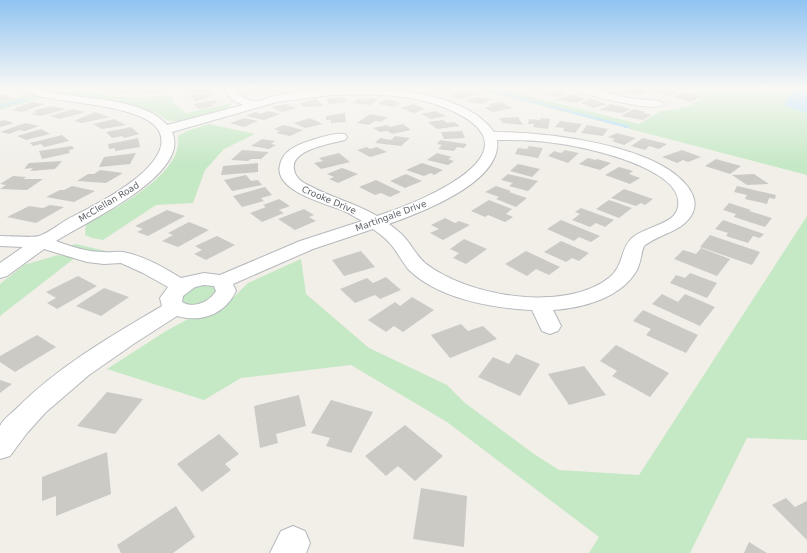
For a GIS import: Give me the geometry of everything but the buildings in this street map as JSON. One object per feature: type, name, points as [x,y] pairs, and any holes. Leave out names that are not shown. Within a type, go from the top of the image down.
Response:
[{"type":"street","points":[[143,114],[151,117],[161,124],[166,130],[194,126],[216,119],[223,114]]},
{"type":"street","points":[[467,114],[476,119],[490,136],[546,138],[592,146],[638,160],[661,171],[675,180],[697,180]]},
{"type":"street","name":"McClellan Road","points":[[0,272],[43,242],[128,192],[152,173],[167,152],[168,141],[166,130]]},
{"type":"street","name":"Martingale Drive","points":[[222,282],[291,251],[408,212],[431,201],[472,175],[483,164],[489,155],[491,145],[490,136]]},
{"type":"street","name":"Crooke Drive","points":[[341,137],[311,144],[296,152],[287,161],[286,165],[288,173],[295,184],[301,188],[354,209],[376,223],[396,240],[418,268],[443,284],[478,296],[517,303],[540,305],[577,300],[595,294],[616,282],[624,274],[629,265],[633,249],[637,243],[654,232],[674,223],[686,212],[687,200],[682,186],[675,180]]},
{"type":"street","points":[[0,241],[43,242],[64,251],[74,253],[102,258],[121,257],[155,271],[178,297],[189,312],[202,310],[214,305],[225,296],[226,290],[222,282],[210,279],[187,283],[178,297],[59,384],[24,418],[0,447]]},
{"type":"street","points":[[540,305],[550,326]]},
{"type":"green space","points":[[157,114],[211,114],[197,119],[182,121],[167,120]]},
{"type":"green space","points":[[571,114],[599,114],[639,124],[656,114],[807,114],[807,175]]},
{"type":"green space","points":[[209,124],[255,134],[224,149],[205,170],[193,203],[156,205],[103,240],[85,235],[86,224],[129,200],[159,177],[170,164],[177,150],[178,136],[187,131]]},
{"type":"green space","points":[[807,216],[807,440],[747,438],[690,553],[589,553],[599,537],[447,422],[351,365],[241,378],[204,400],[107,369],[166,331],[190,318],[228,303],[248,283],[301,259],[306,294],[369,348],[447,385],[465,403],[534,454],[559,470],[639,475]]},
{"type":"green space","points":[[76,244],[110,252],[109,254],[69,248],[69,246]]},
{"type":"green space","points":[[58,255],[76,257],[0,316],[0,284],[24,265]]},
{"type":"green space","points":[[208,284],[216,287],[218,293],[201,306],[182,305],[181,294],[189,287]]},
{"type":"waterway","points":[[578,114],[628,127]]}]
